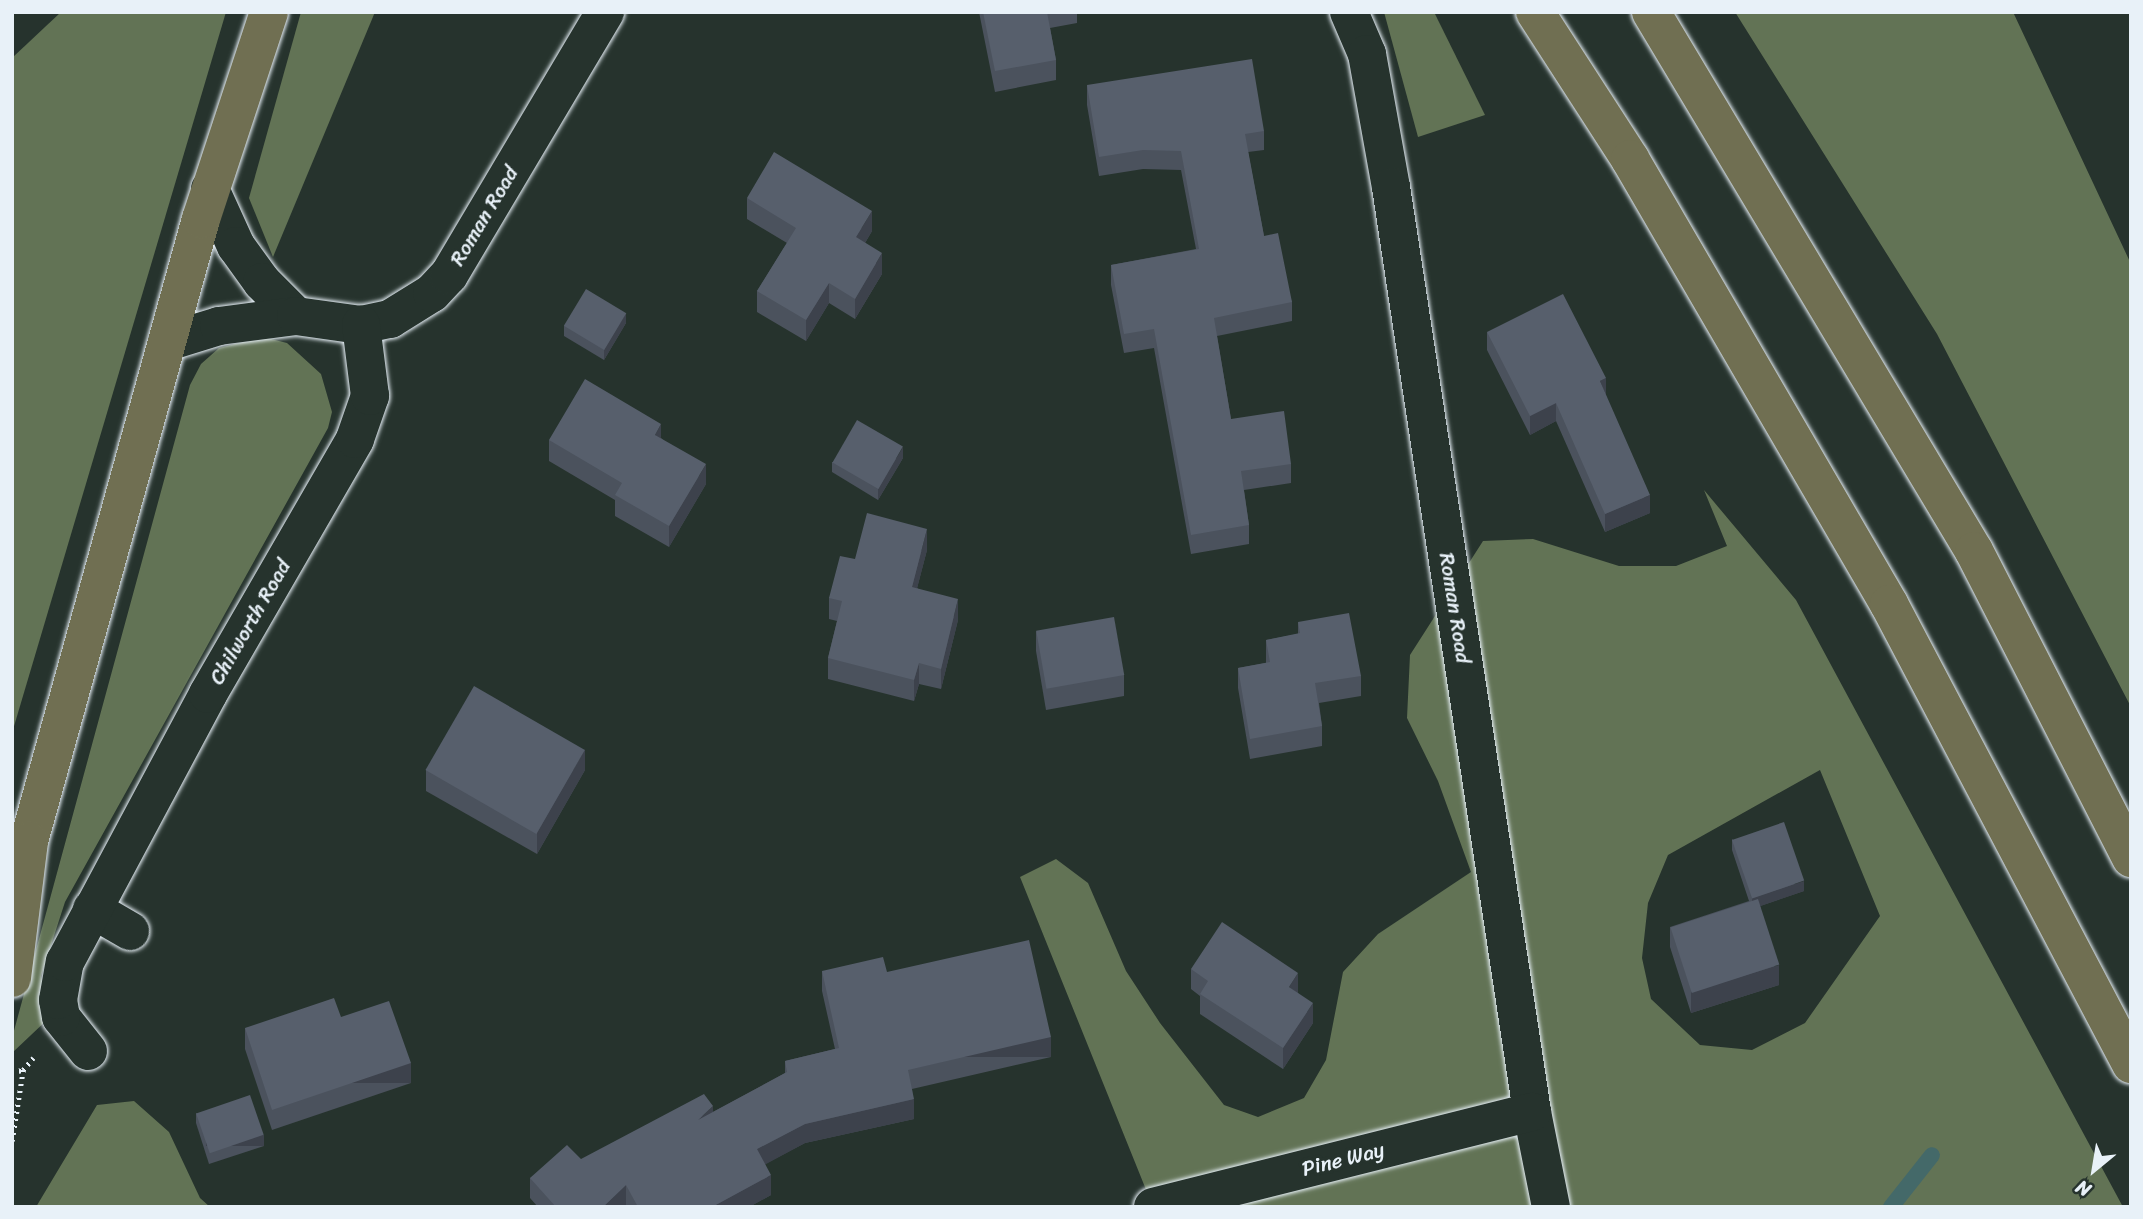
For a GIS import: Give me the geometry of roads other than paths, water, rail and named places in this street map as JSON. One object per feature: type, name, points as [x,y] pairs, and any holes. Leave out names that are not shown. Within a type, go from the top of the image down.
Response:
[{"type":"main road","points":[[12,978],[20,855],[210,189],[269,12]]},
{"type":"main road","points":[[1535,12],[1630,159],[1889,604],[2131,1064]]},
{"type":"main road","points":[[1651,12],[1974,551],[2131,858]]},
{"type":"street","name":"Roman Road","points":[[167,342],[219,326],[296,316],[361,325],[390,319],[413,307],[449,275],[605,12]]},
{"type":"street","name":"Roman Road","points":[[1349,12],[1367,54],[1391,187],[1532,1112],[1551,1207]]},
{"type":"street","points":[[210,189],[236,246],[262,282],[296,316]]},
{"type":"street","name":"Chilworth Road","points":[[88,1051],[67,1028],[58,1000],[65,962],[208,694],[355,439],[370,396],[361,325]]},
{"type":"street","points":[[92,909],[130,931]]},
{"type":"street","name":"Pine Way","points":[[1153,1207],[1532,1112]]},
{"type":"waterway","points":[[1891,1207],[1932,1155]]}]
